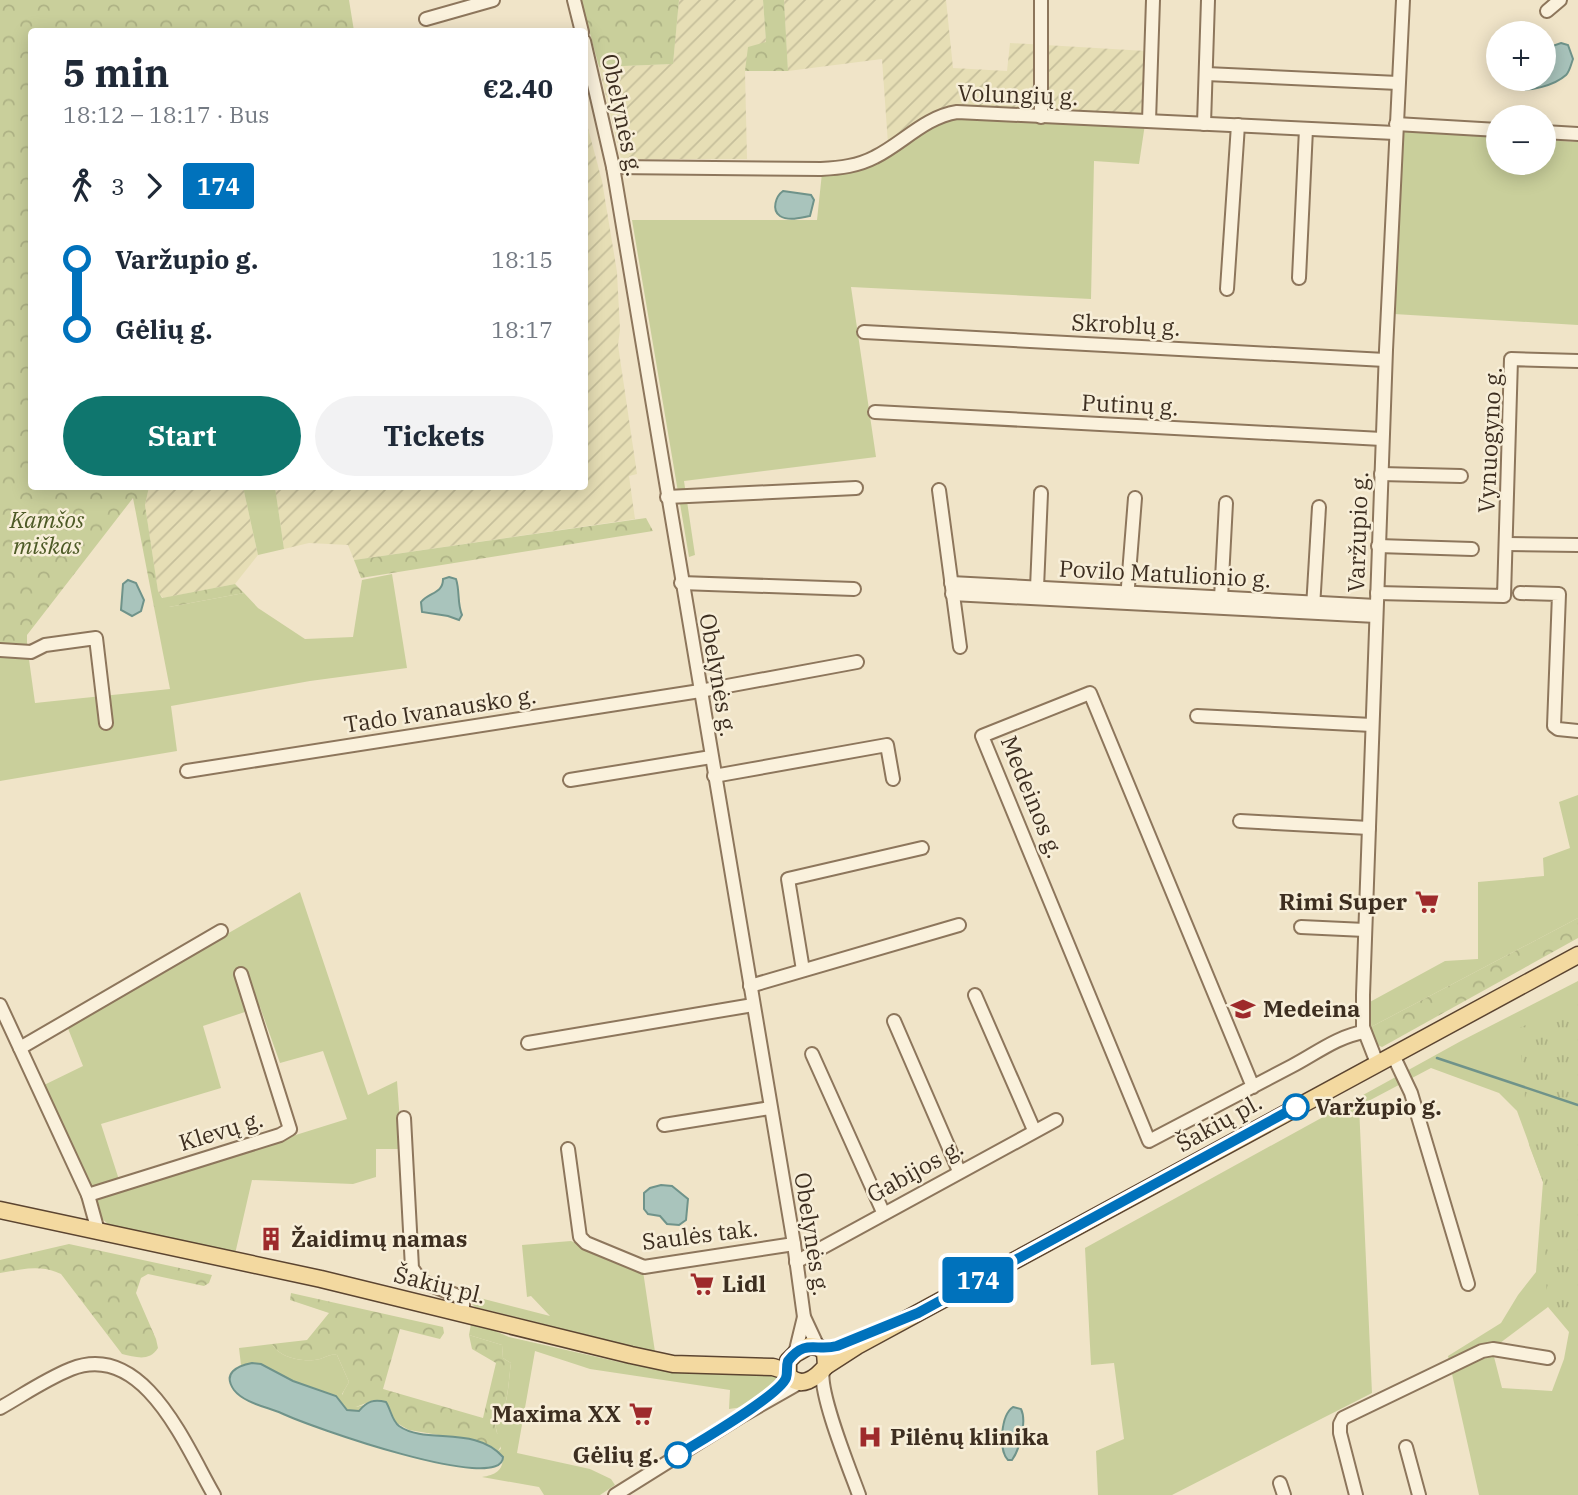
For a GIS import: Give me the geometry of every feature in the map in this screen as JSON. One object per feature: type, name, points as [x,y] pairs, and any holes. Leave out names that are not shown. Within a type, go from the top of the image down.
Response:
[{"type":"main road","name":"Šakių pl.","points":[[0,1210],[321,1279],[673,1364],[794,1370],[825,1368],[918,1313],[1578,955]]},
{"type":"main road","name":"Šakių pl.","points":[[794,1370],[809,1346],[837,1346],[918,1313]]},
{"type":"main road","points":[[820,1348],[827,1357],[825,1368]]},
{"type":"street","points":[[426,19],[493,0]]},
{"type":"street","name":"Obelynės g.","points":[[574,0],[581,28]]},
{"type":"street","points":[[1041,0],[1041,117]]},
{"type":"street","points":[[1149,121],[1153,0]]},
{"type":"street","points":[[1204,124],[1208,0]]},
{"type":"street","name":"Varžupio g.","points":[[1377,1063],[1364,1032],[1362,1019],[1385,360],[1403,0]]},
{"type":"street","points":[[1547,11],[1560,0]]},
{"type":"street","name":"Obelynės g.","points":[[588,58],[613,167],[794,1244],[804,1317],[794,1370]]},
{"type":"street","points":[[1206,74],[1398,83]]},
{"type":"street","name":"Volungių g.","points":[[613,167],[838,168],[875,157],[923,125],[946,114],[971,112],[1306,129],[1486,130]]},
{"type":"street","points":[[1227,289],[1238,125]]},
{"type":"street","points":[[1299,278],[1306,129]]},
{"type":"street","points":[[1556,133],[1578,134]]},
{"type":"street","name":"Skroblų g.","points":[[864,332],[1385,360]]},
{"type":"street","name":"Vynuogyno g.","points":[[1376,605],[1504,596],[1511,359],[1578,361]]},
{"type":"street","name":"Putinų g.","points":[[875,412],[1382,439]]},
{"type":"street","points":[[1381,474],[1461,476]]},
{"type":"street","points":[[667,497],[856,488]]},
{"type":"street","points":[[939,490],[960,647]]},
{"type":"street","points":[[1037,588],[1041,493]]},
{"type":"street","points":[[1127,598],[1135,498]]},
{"type":"street","points":[[1221,597],[1226,503]]},
{"type":"street","points":[[1313,607],[1319,508]]},
{"type":"street","name":"Vynuogyno g.","points":[[1506,544],[1578,545]]},
{"type":"street","points":[[1378,546],[1472,549]]},
{"type":"street","points":[[681,583],[854,589]]},
{"type":"street","name":"Povilo Matulionio g.","points":[[952,589],[1037,588],[1127,598],[1221,597],[1313,607]]},
{"type":"street","name":"Povilo Matulionio g.","points":[[952,589],[1313,607],[1376,605]]},
{"type":"street","points":[[1520,593],[1559,594],[1554,726],[1564,731],[1578,731]]},
{"type":"street","points":[[0,650],[31,652],[45,645],[96,638],[106,723]]},
{"type":"street","name":"Tado Ivanausko g.","points":[[187,771],[700,691],[857,662]]},
{"type":"street","name":"Medeinos g.","points":[[1090,693],[1253,1087],[1149,1141],[982,736],[1090,693]]},
{"type":"street","points":[[1197,716],[1372,725]]},
{"type":"street","points":[[715,775],[887,745],[893,779]]},
{"type":"street","points":[[570,780],[711,757]]},
{"type":"street","points":[[1240,821],[1369,828]]},
{"type":"street","points":[[803,971],[788,879],[922,848]]},
{"type":"street","points":[[750,986],[959,925]]},
{"type":"street","points":[[1301,927],[1365,930]]},
{"type":"street","points":[[20,1048],[221,931]]},
{"type":"street","name":"Klevų g.","points":[[88,1195],[280,1135],[290,1129],[241,974]]},
{"type":"street","points":[[975,995],[1034,1130]]},
{"type":"street","points":[[0,1005],[88,1195],[98,1231]]},
{"type":"street","points":[[528,1043],[753,1005]]},
{"type":"street","points":[[894,1021],[960,1171]]},
{"type":"street","points":[[1253,1087],[1345,1037],[1364,1032]]},
{"type":"street","points":[[813,1054],[883,1212]]},
{"type":"street","points":[[1393,1055],[1411,1093],[1468,1284]]},
{"type":"street","points":[[664,1125],[770,1108]]},
{"type":"street","points":[[404,1118],[412,1268],[421,1281],[463,1298],[463,1314]]},
{"type":"street","name":"Gabijos g.","points":[[796,1262],[1056,1119]]},
{"type":"street","name":"Saulės tak.","points":[[568,1149],[580,1237],[586,1243],[640,1267],[794,1244]]},
{"type":"street","name":"Obelynės g.","points":[[804,1317],[820,1348]]},
{"type":"street","points":[[1356,1495],[1340,1433],[1343,1418],[1482,1350],[1493,1349],[1548,1358]]},
{"type":"street","points":[[0,1408],[72,1369],[97,1365],[135,1377],[163,1407],[214,1495]]},
{"type":"street","points":[[825,1368],[822,1381],[826,1398],[859,1495]]},
{"type":"street","points":[[615,1495],[743,1415],[794,1370],[826,1398]]},
{"type":"street","points":[[1406,1447],[1419,1495]]},
{"type":"shaded area","points":[[679,0],[763,0],[766,42],[745,71],[747,159],[621,159],[599,67],[673,64]]},
{"type":"shaded area","points":[[784,0],[946,0],[953,68],[1007,71],[1010,43],[1146,51],[1145,116],[888,144],[882,59],[788,71]]},
{"type":"shaded area","points":[[588,128],[602,181],[617,272],[620,330],[618,345],[637,474],[629,476],[635,519],[354,560],[348,545],[309,543],[284,549],[275,490],[588,490]]},
{"type":"shaded area","points":[[148,490],[244,490],[258,555],[235,584],[163,598],[158,592],[145,505]]},
{"type":"green space","name":"Kamšos miškas","points":[[0,0],[349,0],[354,28],[28,28],[28,490],[148,490],[145,505],[158,591],[162,598],[235,584],[244,593],[169,607],[154,607],[133,498],[27,635],[27,645],[0,644]]},
{"type":"green space","points":[[581,0],[679,0],[673,64],[599,67]]},
{"type":"green space","points":[[763,0],[784,0],[788,71],[745,71],[748,47],[766,42]]},
{"type":"green space","points":[[954,116],[1145,124],[1139,164],[1094,161],[1091,299],[851,287],[876,457],[684,481],[695,555],[689,557],[632,220],[817,220],[822,173],[840,171],[935,121]]},
{"type":"green space","points":[[1402,131],[1486,136],[1486,175],[1556,175],[1556,141],[1578,142],[1578,325],[1394,314]]},
{"type":"green space","points":[[244,490],[275,490],[284,549],[258,555]]},
{"type":"green space","points":[[646,518],[653,531],[361,578],[354,560]]},
{"type":"green space","points":[[392,574],[407,668],[310,681],[171,706],[177,751],[0,781],[0,644],[27,645],[35,703],[170,689],[154,607],[169,607],[244,593],[258,608],[305,639],[353,637],[362,580]]},
{"type":"green space","points":[[1578,795],[1578,918],[1369,1028],[1368,1003],[1445,961],[1478,959],[1478,882],[1544,876],[1543,858],[1570,848],[1559,802]]},
{"type":"green space","points":[[300,892],[368,1095],[397,1081],[402,1149],[376,1149],[376,1177],[353,1184],[252,1180],[235,1254],[109,1225],[100,1217],[42,1086],[83,1066],[67,1026]],"holes":[[[260,1007],[280,1063],[323,1051],[347,1119],[122,1189],[101,1124],[221,1088],[203,1026]]]},
{"type":"green space","points":[[1578,918],[1578,938],[1382,1047],[1375,1044],[1369,1028]]},
{"type":"green space","points":[[1578,981],[1578,1495],[1479,1495],[1448,1356],[1501,1323],[1536,1272],[1543,1182],[1517,1111],[1499,1093],[1431,1068],[1359,1106],[1372,1393],[1172,1495],[1098,1495],[1096,1451],[1124,1439],[1114,1363],[1091,1365],[1085,1248],[1461,1041]],"holes":[[[1548,1307],[1569,1332],[1564,1359],[1552,1391],[1502,1388],[1492,1349]]]},
{"type":"green space","points":[[1578,1003],[1578,1317],[1547,1304],[1543,1182],[1529,1145],[1519,1028]]},
{"type":"green space","points":[[571,1241],[643,1271],[655,1352],[475,1307],[472,1304],[472,1296],[550,1316],[531,1296],[527,1297],[522,1245]]},
{"type":"green space","points":[[69,1244],[212,1275],[209,1283],[204,1286],[148,1274],[141,1278],[136,1293],[158,1348],[146,1357],[122,1354],[61,1274],[39,1268],[0,1273],[0,1260]]},
{"type":"green space","points":[[291,1293],[443,1327],[444,1333],[440,1339],[400,1329],[383,1389],[483,1418],[496,1363],[472,1349],[469,1335],[502,1345],[503,1358],[511,1363],[505,1404],[495,1424],[497,1433],[504,1441],[498,1451],[480,1442],[409,1430],[395,1422],[389,1407],[374,1400],[356,1407],[347,1406],[342,1397],[349,1382],[337,1355],[300,1360],[280,1353],[272,1344],[307,1340],[329,1313],[290,1300]]},
{"type":"green space","points":[[471,1324],[509,1337],[619,1362],[687,1372],[776,1371],[781,1376],[780,1380],[743,1407],[729,1409],[730,1390],[590,1369],[535,1351],[517,1453],[590,1469],[611,1479],[615,1485],[600,1495],[544,1495],[539,1487],[482,1477],[491,1475],[502,1466],[503,1457],[498,1451],[501,1449],[495,1424],[505,1404],[511,1363],[503,1358],[502,1345],[469,1335]]},
{"type":"green space","points":[[272,1344],[280,1353],[300,1360],[337,1355],[349,1382],[342,1394],[356,1407],[364,1405],[360,1411],[347,1410],[336,1396],[293,1381],[261,1364],[241,1365],[239,1348]]},
{"type":"water","points":[[1556,45],[1568,45],[1573,59],[1566,75],[1556,81]]},
{"type":"water","points":[[783,191],[811,195],[814,200],[810,216],[791,219],[780,216],[776,203]]},
{"type":"water","points":[[443,579],[456,579],[462,615],[459,620],[422,612],[421,602],[441,588]]},
{"type":"water","points":[[128,580],[136,583],[144,600],[141,611],[132,616],[121,610],[123,584]]},
{"type":"water","points":[[661,1185],[672,1186],[688,1199],[686,1220],[679,1225],[667,1224],[660,1216],[648,1214],[644,1209],[644,1193]]},
{"type":"water","points":[[252,1363],[261,1364],[293,1381],[336,1396],[347,1410],[359,1411],[374,1401],[386,1402],[399,1426],[423,1434],[479,1441],[492,1447],[503,1457],[495,1467],[472,1468],[440,1463],[363,1443],[298,1420],[250,1401],[234,1390],[230,1375],[237,1368]]},
{"type":"water","points":[[1013,1407],[1021,1409],[1023,1428],[1015,1455],[1012,1460],[1008,1460],[1003,1449],[1002,1433],[1006,1417]]},
{"type":"waterway","points":[[1437,1058],[1578,1105]]},
{"type":"bus line","name":"174","points":[[678,1455],[743,1415],[779,1386],[786,1379],[786,1366],[790,1357],[801,1350],[809,1346],[826,1349],[837,1346],[918,1313],[1296,1107]]},
{"type":"place","name":"Rimi Super","points":[[1427,902]]},
{"type":"place","name":"Medeina","points":[[1243,1009]]},
{"type":"place","name":"Varžupio g.","points":[[1296,1107]]},
{"type":"place","name":"Žaidimų namas","points":[[271,1239]]},
{"type":"place","name":"Lidl","points":[[702,1284]]},
{"type":"place","name":"Maxima XX","points":[[641,1414]]},
{"type":"place","name":"Pilėnų klinika","points":[[870,1437]]},
{"type":"place","name":"Gėlių g.","points":[[678,1455]]}]
